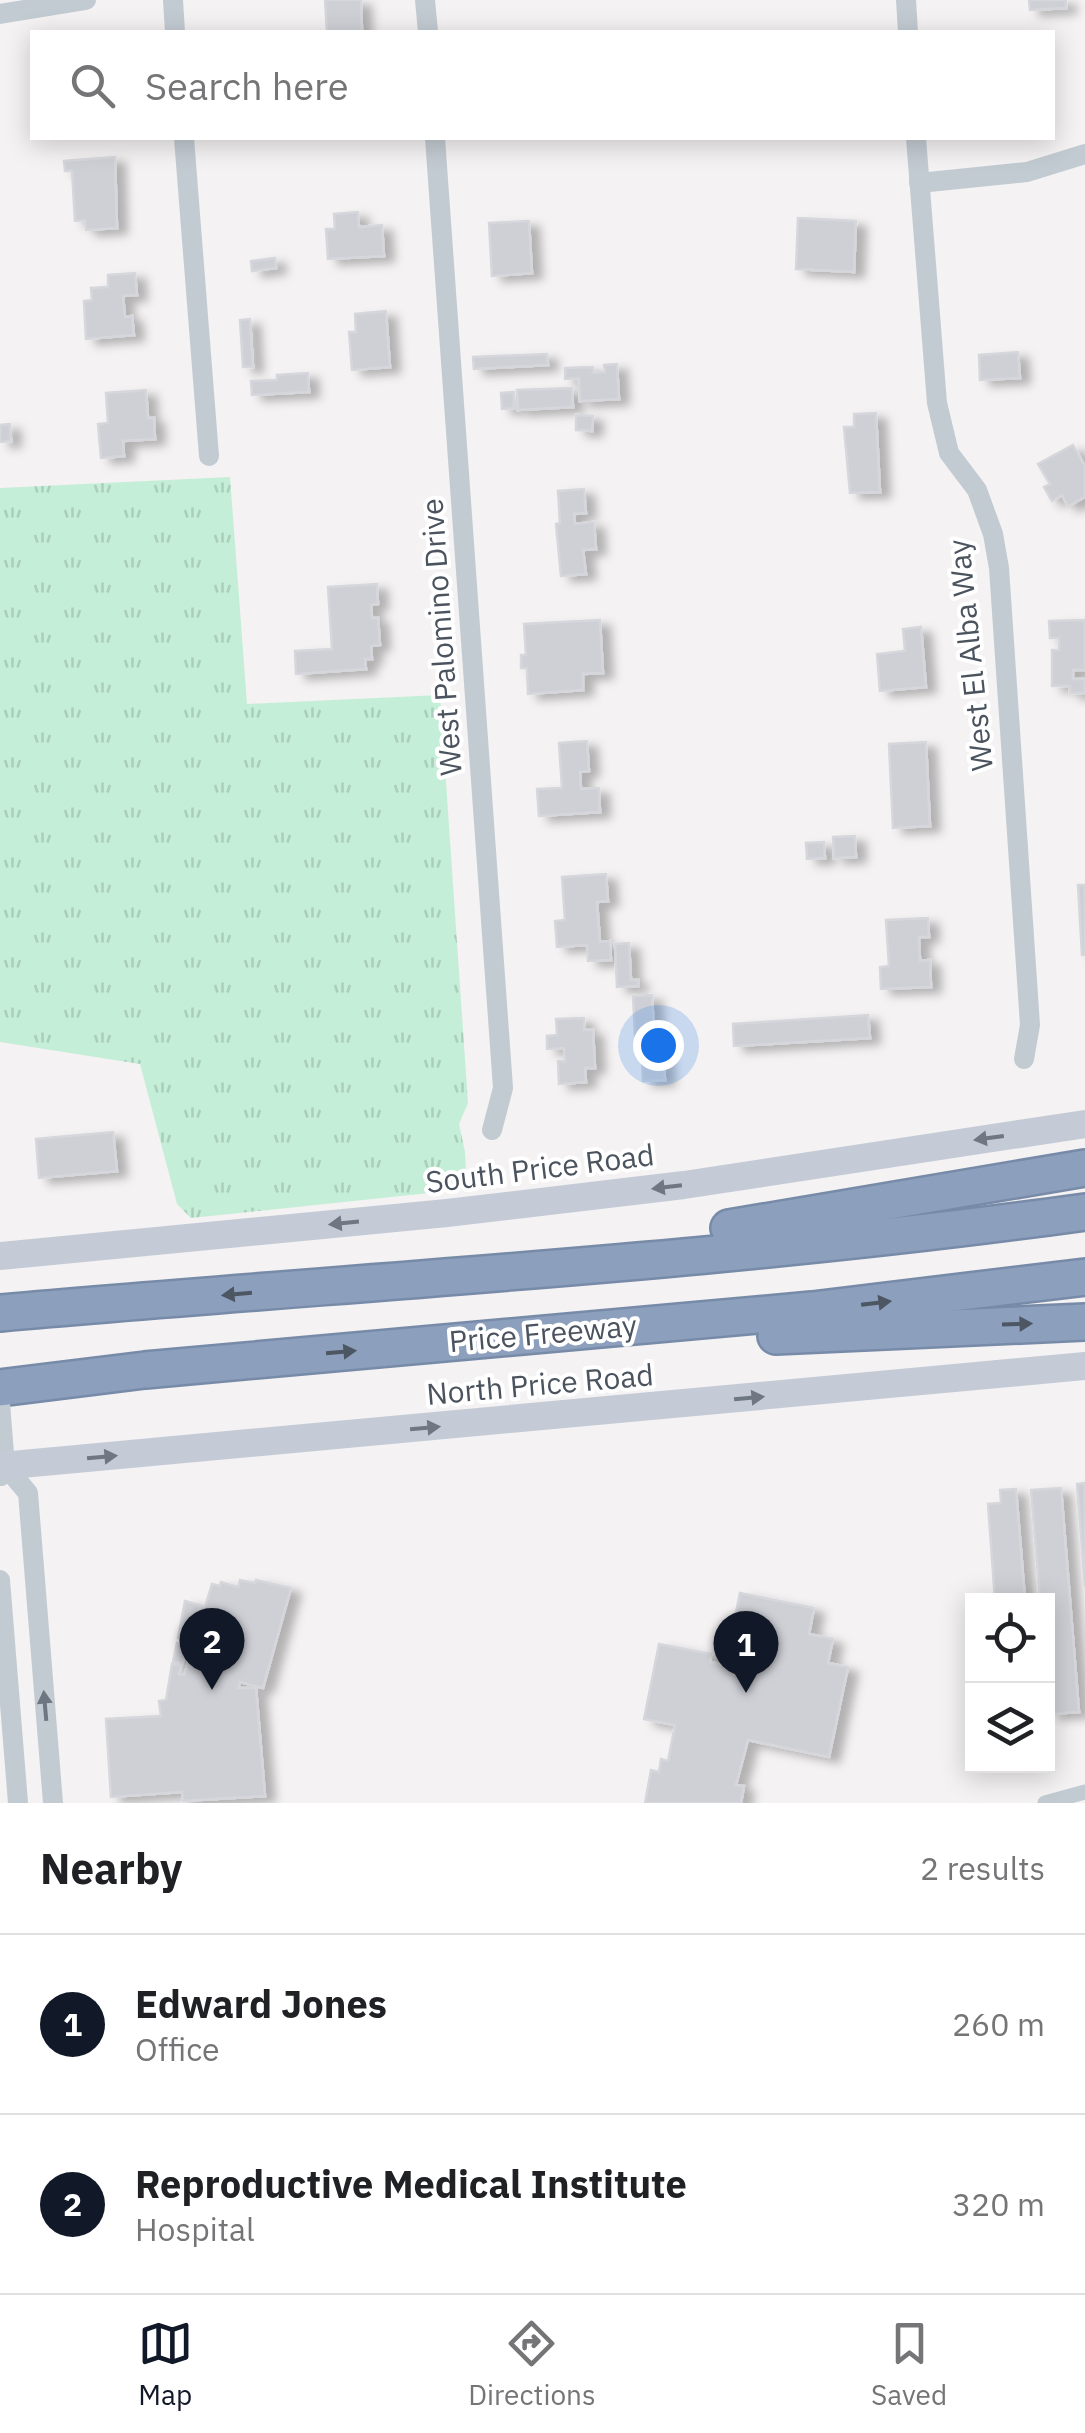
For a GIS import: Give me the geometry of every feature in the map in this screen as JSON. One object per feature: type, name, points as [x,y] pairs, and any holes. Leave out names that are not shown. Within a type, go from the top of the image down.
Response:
[{"type":"highway","points":[[508,1272],[632,1238],[753,1226],[1085,1168]]},
{"type":"highway","points":[[0,1313],[508,1272],[921,1233],[1085,1212]]},
{"type":"highway","name":"Price Freeway","points":[[0,1388],[145,1370],[812,1310],[1085,1278]]},
{"type":"highway","points":[[500,1338],[734,1338],[1085,1322]]},
{"type":"main road","name":"South Price Road","points":[[0,1256],[390,1219],[664,1187],[1085,1124]]},
{"type":"main road","name":"North Price Road","points":[[2,1463],[1085,1366]]},
{"type":"street","points":[[0,14],[86,0]]},
{"type":"street","points":[[173,0],[175,30]]},
{"type":"street","points":[[425,0],[428,30]]},
{"type":"street","points":[[906,0],[908,30]]},
{"type":"street","points":[[184,140],[209,456]]},
{"type":"street","name":"West Palomino Drive","points":[[435,140],[503,1088],[492,1130]]},
{"type":"street","name":"West El Alba Way","points":[[916,140],[938,403],[949,453],[978,490],[993,534],[999,568],[1030,1025],[1024,1059]]},
{"type":"street","points":[[919,183],[1027,172],[1085,154]]},
{"type":"street","points":[[0,1403],[2,1463],[28,1493],[54,1803]]},
{"type":"street","points":[[0,1580],[18,1803]]},
{"type":"street","points":[[1045,1803],[1085,1792]]},
{"type":"green space","points":[[230,477],[247,704],[440,695],[468,1103],[459,1124],[467,1189],[191,1218],[177,1204],[140,1064],[0,1042],[0,488]]},
{"type":"building","points":[[325,0],[361,0],[362,30],[327,30]]},
{"type":"building","points":[[1029,0],[1066,0],[1066,8],[1030,10]]},
{"type":"building","points":[[115,157],[117,228],[86,230],[85,220],[75,221],[72,171],[65,171],[64,161]]},
{"type":"building","points":[[358,212],[359,227],[382,225],[384,256],[328,259],[326,229],[335,229],[334,214]]},
{"type":"building","points":[[798,218],[856,221],[854,272],[796,269]]},
{"type":"building","points":[[529,221],[532,273],[492,276],[489,223]]},
{"type":"building","points":[[275,258],[276,268],[252,271],[251,261]]},
{"type":"building","points":[[135,273],[137,295],[123,296],[125,317],[132,316],[134,335],[86,339],[84,301],[92,300],[91,288],[108,287],[108,275]]},
{"type":"building","points":[[386,311],[390,367],[352,370],[349,332],[356,332],[355,314]]},
{"type":"building","points":[[250,319],[253,367],[243,367],[240,320]]},
{"type":"building","points":[[1018,352],[1020,378],[980,380],[979,355]]},
{"type":"building","points":[[547,354],[548,365],[474,369],[473,357]]},
{"type":"building","points":[[617,364],[619,399],[580,401],[579,378],[565,379],[565,368],[593,367],[593,373],[605,372],[604,365]]},
{"type":"building","points":[[308,373],[309,392],[252,395],[251,381]]},
{"type":"building","points":[[572,388],[573,407],[518,410],[517,390]]},
{"type":"building","points":[[146,390],[148,418],[154,418],[155,439],[123,441],[124,456],[101,458],[98,424],[108,423],[106,393]]},
{"type":"building","points":[[514,392],[514,408],[502,409],[501,393]]},
{"type":"building","points":[[876,413],[880,492],[850,493],[844,427],[854,427],[854,414]]},
{"type":"building","points":[[576,415],[593,416],[592,431],[576,430]]},
{"type":"building","points":[[10,424],[11,441],[0,442],[0,425]]},
{"type":"building","points":[[1073,445],[1085,466],[1085,497],[1068,506],[1062,495],[1052,501],[1044,487],[1050,484],[1038,464]]},
{"type":"building","points":[[584,489],[586,513],[574,514],[575,524],[594,522],[596,549],[583,550],[586,574],[561,576],[556,524],[560,523],[558,491]]},
{"type":"building","points":[[377,584],[378,604],[371,605],[372,618],[378,618],[380,645],[371,646],[372,659],[365,659],[366,669],[296,674],[295,651],[332,649],[328,587]]},
{"type":"building","points":[[600,620],[603,673],[583,674],[583,690],[528,694],[527,668],[521,668],[521,655],[526,655],[524,624]]},
{"type":"building","points":[[1085,620],[1085,670],[1073,670],[1073,679],[1085,679],[1085,693],[1070,693],[1070,686],[1052,686],[1052,650],[1059,650],[1059,638],[1050,638],[1049,621]]},
{"type":"building","points":[[921,627],[926,687],[880,691],[877,654],[905,651],[903,629]]},
{"type":"building","points":[[587,741],[589,771],[580,772],[581,789],[599,788],[600,812],[539,816],[537,789],[562,788],[559,743]]},
{"type":"building","points":[[926,742],[930,826],[893,828],[889,744]]},
{"type":"building","points":[[855,836],[856,857],[834,858],[833,837]]},
{"type":"building","points":[[824,842],[825,858],[807,859],[806,843]]},
{"type":"building","points":[[606,874],[608,901],[597,902],[600,942],[610,941],[611,960],[588,961],[587,945],[557,947],[555,921],[565,920],[562,877]]},
{"type":"building","points":[[1078,885],[1085,885],[1085,955],[1082,955]]},
{"type":"building","points":[[928,918],[929,937],[919,937],[920,961],[930,960],[931,987],[881,989],[880,967],[889,966],[886,920]]},
{"type":"building","points":[[629,943],[631,980],[638,980],[638,986],[617,987],[615,944]]},
{"type":"building","points":[[652,995],[655,1051],[663,1050],[665,1080],[643,1081],[642,1053],[636,1054],[633,996]]},
{"type":"building","points":[[868,1015],[870,1038],[734,1046],[733,1024]]},
{"type":"building","points":[[584,1018],[584,1030],[593,1030],[595,1068],[585,1068],[586,1082],[559,1084],[558,1061],[565,1061],[564,1048],[547,1049],[547,1036],[557,1035],[556,1019]]},
{"type":"building","points":[[113,1132],[117,1171],[39,1178],[36,1139]]},
{"type":"building","points":[[1085,1483],[1085,1587],[1077,1484]]},
{"type":"building","points":[[1061,1488],[1079,1712],[1055,1714],[1055,1593],[1039,1593],[1031,1490]]},
{"type":"building","points":[[1016,1489],[1024,1593],[994,1593],[988,1504],[1001,1503],[1000,1490]]},
{"type":"building","points":[[240,1580],[291,1588],[263,1688],[240,1682],[238,1688],[256,1688],[265,1796],[183,1801],[182,1792],[111,1797],[106,1719],[161,1716],[159,1701],[166,1700],[172,1664],[181,1666],[179,1674],[184,1675],[212,1584],[220,1586],[221,1582],[238,1587]]},
{"type":"building","points":[[740,1593],[814,1608],[809,1634],[833,1639],[828,1663],[848,1667],[829,1757],[748,1740],[736,1785],[744,1786],[741,1803],[645,1803],[651,1770],[659,1772],[661,1759],[668,1761],[675,1725],[644,1719],[659,1644],[711,1654],[710,1662],[725,1665]]},
{"type":"building","points":[[185,1601],[200,1605],[189,1641],[178,1638]]},
{"type":"building","points":[[177,1643],[187,1647],[182,1664],[173,1662]]},
{"type":"place","name":"Reproductive Medical Institute","points":[[212,1690]]},
{"type":"place","name":"Edward Jones","points":[[746,1693]]}]
